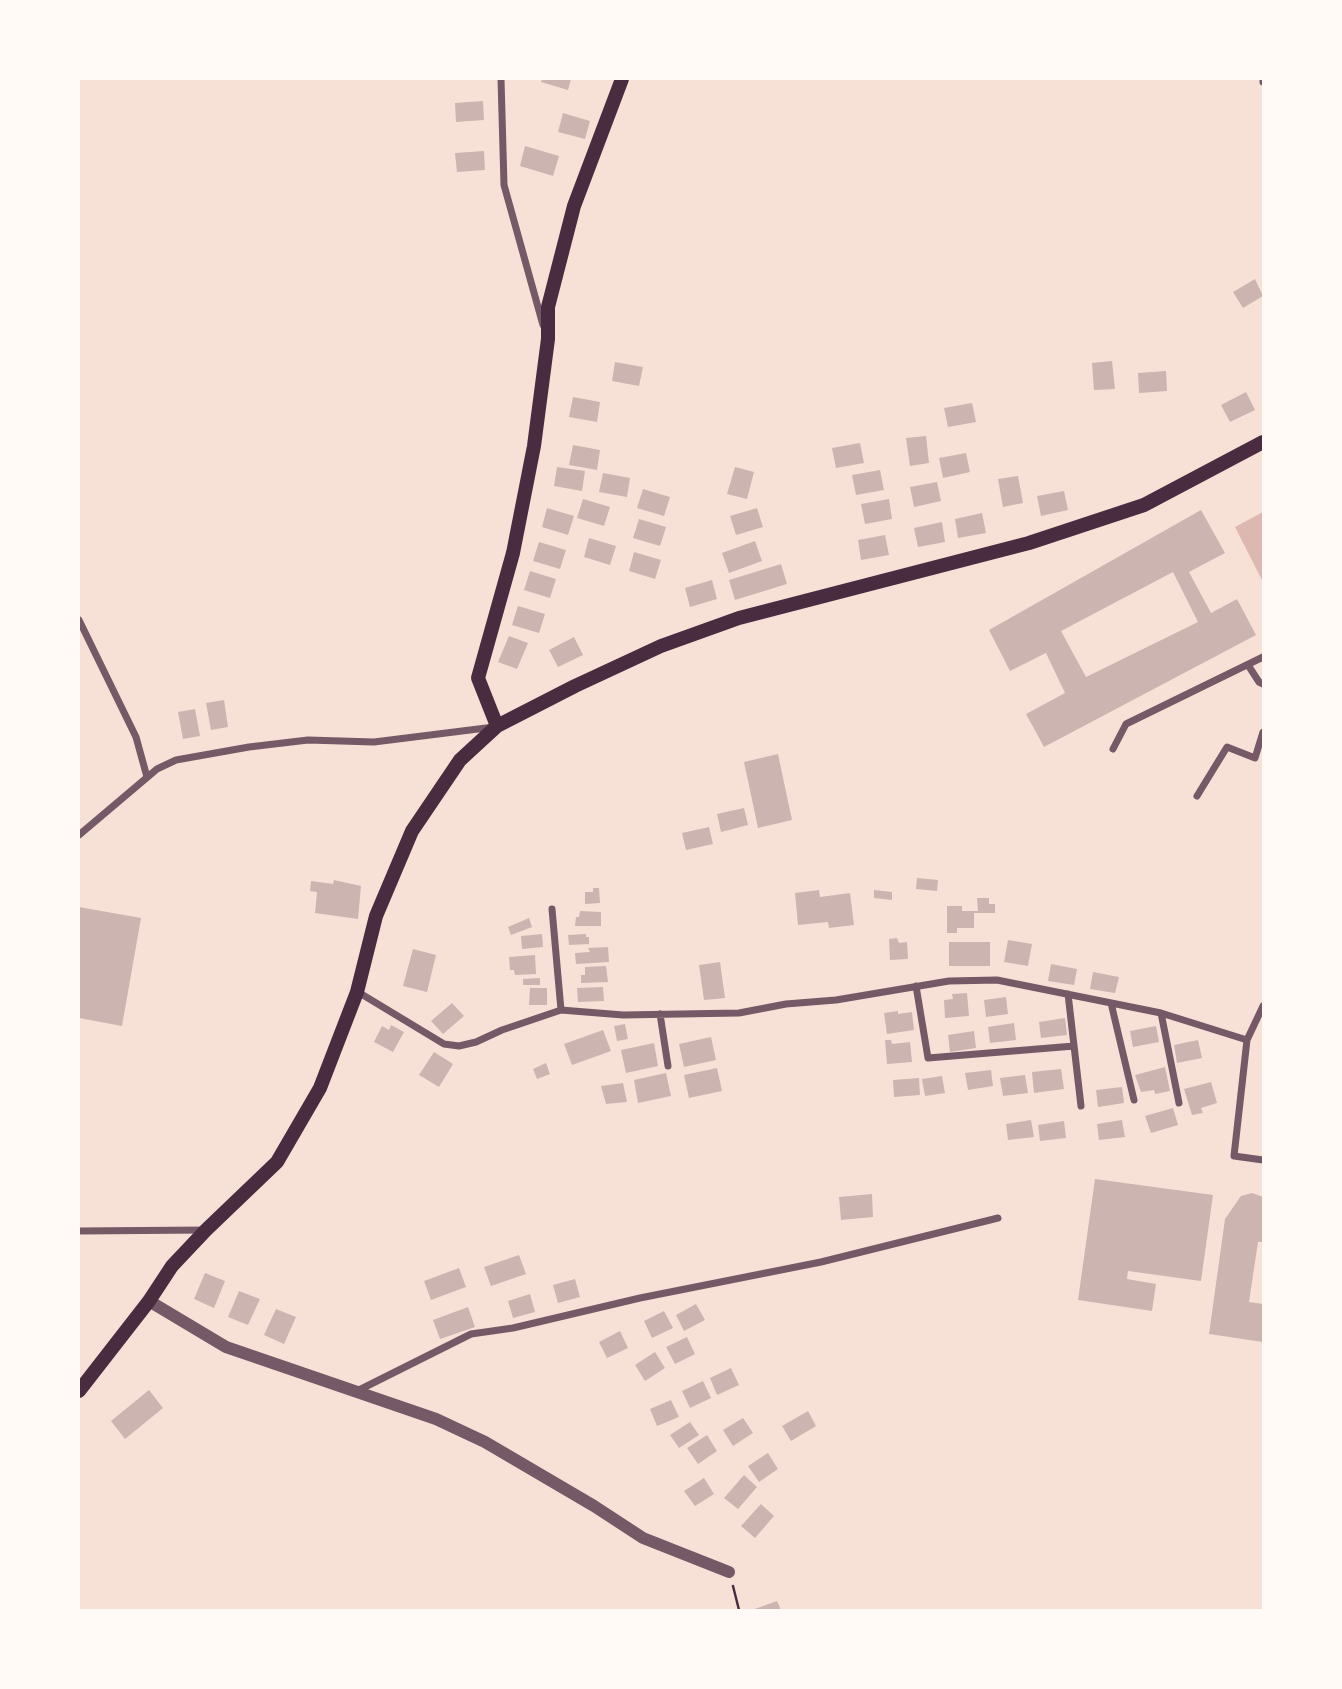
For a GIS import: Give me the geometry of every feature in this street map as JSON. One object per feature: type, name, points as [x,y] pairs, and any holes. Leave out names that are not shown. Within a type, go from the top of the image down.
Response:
[{"type":"main road","points":[[496,726],[478,678],[513,553],[534,446],[548,339],[548,307],[573,206],[622,79]]},
{"type":"main road","points":[[79,1391],[149,1301],[172,1266],[277,1161],[320,1088],[357,992],[376,916],[412,831],[460,760],[496,726],[661,646],[739,618],[1029,542],[1144,505],[1263,442]]},
{"type":"street","points":[[501,79],[504,185],[526,271],[548,339]]},
{"type":"street","points":[[79,620],[136,737],[147,777]]},
{"type":"street","points":[[1113,749],[1126,724],[1263,657]]},
{"type":"street","points":[[1248,665],[1263,684]]},
{"type":"street","points":[[79,835],[157,769],[176,760],[309,740],[374,742],[496,726]]},
{"type":"street","points":[[1197,796],[1227,747],[1255,758],[1263,732]]},
{"type":"street","points":[[552,909],[561,1010]]},
{"type":"street","points":[[357,992],[444,1044],[459,1046],[561,1010],[624,1015],[738,1013],[948,981],[988,979],[1161,1013],[1247,1041]]},
{"type":"street","points":[[915,986],[928,1059],[1074,1046]]},
{"type":"street","points":[[1068,994],[1081,1106]]},
{"type":"street","points":[[1111,1003],[1134,1100]]},
{"type":"street","points":[[1263,1006],[1247,1041],[1234,1156],[1263,1160]]},
{"type":"street","points":[[1161,1013],[1180,1103]]},
{"type":"street","points":[[660,1014],[668,1066]]},
{"type":"street","points":[[357,1391],[471,1334],[513,1328],[640,1298],[821,1262],[998,1218]]},
{"type":"street","points":[[79,1231],[206,1230]]},
{"type":"street","points":[[149,1301],[226,1347],[436,1419],[485,1442],[643,1538],[729,1572]]},
{"type":"path","points":[[729,1572],[739,1610]]},
{"type":"shaded area","points":[[1263,512],[1263,582],[1235,527]]},
{"type":"building","points":[[542,79],[571,79],[568,90],[541,82]]},
{"type":"building","points":[[483,101],[484,120],[456,122],[455,103]]},
{"type":"building","points":[[563,113],[590,121],[585,139],[558,132]]},
{"type":"building","points":[[525,146],[559,156],[553,176],[520,166]]},
{"type":"building","points":[[484,151],[485,170],[457,172],[455,153]]},
{"type":"building","points":[[1255,279],[1263,296],[1243,308],[1233,292]]},
{"type":"building","points":[[1112,361],[1115,389],[1094,390],[1092,363]]},
{"type":"building","points":[[615,362],[643,367],[639,386],[612,381]]},
{"type":"building","points":[[1166,371],[1167,391],[1139,393],[1138,373]]},
{"type":"building","points":[[1246,392],[1255,410],[1230,422],[1221,405]]},
{"type":"building","points":[[573,397],[600,402],[597,422],[569,417]]},
{"type":"building","points":[[972,403],[976,422],[948,427],[944,408]]},
{"type":"building","points":[[926,436],[929,463],[910,466],[906,438]]},
{"type":"building","points":[[860,443],[864,463],[836,468],[832,448]]},
{"type":"building","points":[[573,445],[600,450],[597,470],[569,465]]},
{"type":"building","points":[[966,453],[970,472],[943,478],[939,458]]},
{"type":"building","points":[[557,467],[585,471],[582,491],[554,486]]},
{"type":"building","points":[[735,467],[754,472],[747,499],[727,494]]},
{"type":"building","points":[[880,470],[884,490],[856,495],[852,475]]},
{"type":"building","points":[[603,473],[630,478],[627,497],[599,492]]},
{"type":"building","points":[[1018,476],[1023,503],[1003,507],[998,479]]},
{"type":"building","points":[[937,482],[941,501],[914,507],[910,487]]},
{"type":"building","points":[[643,489],[670,497],[664,516],[637,508]]},
{"type":"building","points":[[1064,491],[1068,510],[1041,516],[1037,496]]},
{"type":"building","points":[[583,499],[610,507],[604,526],[577,518]]},
{"type":"building","points":[[889,499],[892,519],[865,524],[861,504]]},
{"type":"building","points":[[547,508],[574,516],[568,535],[542,527]]},
{"type":"building","points":[[757,508],[763,527],[736,535],[730,516]]},
{"type":"building","points":[[1201,510],[1225,553],[1189,572],[1211,613],[1237,599],[1256,635],[1044,747],[1026,714],[1065,693],[1046,653],[1010,671],[989,630]],"holes":[[[1173,572],[1198,622],[1086,677],[1061,631]]]},
{"type":"building","points":[[982,513],[986,533],[958,538],[955,519]]},
{"type":"building","points":[[639,519],[666,527],[660,546],[633,538]]},
{"type":"building","points":[[942,522],[945,542],[918,547],[914,528]]},
{"type":"building","points":[[885,535],[889,555],[861,560],[858,540]]},
{"type":"building","points":[[589,538],[616,546],[610,565],[584,557]]},
{"type":"building","points":[[755,541],[762,561],[729,573],[722,553]]},
{"type":"building","points":[[539,542],[566,550],[560,569],[533,561]]},
{"type":"building","points":[[634,552],[661,560],[655,579],[629,571]]},
{"type":"building","points":[[781,564],[787,584],[735,600],[729,580]]},
{"type":"building","points":[[530,571],[556,579],[550,598],[524,590]]},
{"type":"building","points":[[712,580],[717,599],[690,607],[685,588]]},
{"type":"building","points":[[518,606],[545,614],[539,633],[512,625]]},
{"type":"building","points":[[509,636],[528,643],[517,669],[498,662]]},
{"type":"building","points":[[574,637],[583,655],[558,667],[549,650]]},
{"type":"building","points":[[224,700],[228,727],[211,730],[206,703]]},
{"type":"building","points":[[195,709],[200,736],[183,739],[178,712]]},
{"type":"building","points":[[778,754],[792,820],[758,828],[744,762]]},
{"type":"building","points":[[744,808],[748,825],[721,832],[717,814]]},
{"type":"building","points":[[709,827],[713,844],[686,850],[682,833]]},
{"type":"building","points":[[917,878],[938,880],[937,891],[916,889]]},
{"type":"building","points":[[334,880],[361,886],[358,919],[315,913],[317,892],[310,891],[311,881],[333,884]]},
{"type":"building","points":[[593,888],[599,888],[600,903],[585,904],[585,892],[593,892]]},
{"type":"building","points":[[819,890],[820,897],[850,893],[854,925],[829,928],[828,922],[798,925],[795,893]]},
{"type":"building","points":[[874,890],[892,892],[892,900],[874,898]]},
{"type":"building","points":[[977,898],[989,898],[989,904],[995,904],[995,913],[974,913],[974,928],[957,928],[957,933],[947,933],[947,906],[962,906],[962,911],[978,911]]},
{"type":"building","points":[[79,907],[141,918],[122,1026],[79,1018]]},
{"type":"building","points":[[580,911],[601,912],[601,926],[575,926]]},
{"type":"building","points":[[529,918],[532,927],[511,935],[508,927]]},
{"type":"building","points":[[542,934],[543,947],[522,949],[521,936]]},
{"type":"building","points":[[586,934],[589,944],[569,945],[568,935]]},
{"type":"building","points":[[897,938],[899,943],[907,942],[908,959],[890,960],[889,939]]},
{"type":"building","points":[[1008,940],[1032,944],[1028,966],[1004,962]]},
{"type":"building","points":[[949,942],[990,942],[990,966],[949,966]]},
{"type":"building","points":[[608,947],[609,962],[576,964],[575,953],[590,952],[588,948]]},
{"type":"building","points":[[413,949],[436,955],[427,992],[403,986]]},
{"type":"building","points":[[535,955],[536,974],[515,975],[514,970],[510,970],[509,957]]},
{"type":"building","points":[[720,962],[725,998],[704,1000],[699,965]]},
{"type":"building","points":[[1051,964],[1077,969],[1074,985],[1048,981]]},
{"type":"building","points":[[606,966],[608,982],[581,983],[585,967]]},
{"type":"building","points":[[1093,972],[1119,977],[1115,993],[1090,989]]},
{"type":"building","points":[[540,978],[540,985],[523,985],[523,979]]},
{"type":"building","points":[[603,987],[604,1001],[578,1002],[577,988]]},
{"type":"building","points":[[530,988],[547,988],[547,1005],[529,1005]]},
{"type":"building","points":[[967,993],[969,1016],[945,1018],[944,1000],[953,999],[952,994]]},
{"type":"building","points":[[1006,997],[1008,1014],[986,1017],[984,1000]]},
{"type":"building","points":[[452,1003],[464,1016],[443,1034],[431,1021]]},
{"type":"building","points":[[898,1011],[898,1014],[912,1012],[914,1030],[887,1034],[884,1013]]},
{"type":"building","points":[[1065,1018],[1067,1035],[1041,1038],[1039,1022]]},
{"type":"building","points":[[1014,1023],[1016,1040],[990,1043],[988,1027]]},
{"type":"building","points":[[625,1024],[628,1039],[617,1041],[614,1026]]},
{"type":"building","points":[[391,1025],[404,1032],[393,1052],[374,1042],[382,1026],[389,1030]]},
{"type":"building","points":[[1156,1026],[1159,1042],[1133,1047],[1130,1031]]},
{"type":"building","points":[[603,1030],[611,1051],[572,1065],[564,1044]]},
{"type":"building","points":[[974,1031],[976,1048],[950,1052],[948,1035]]},
{"type":"building","points":[[711,1037],[716,1060],[684,1067],[679,1044]]},
{"type":"building","points":[[885,1040],[891,1040],[892,1044],[910,1042],[912,1062],[887,1064]]},
{"type":"building","points":[[1198,1040],[1202,1058],[1177,1063],[1174,1045]]},
{"type":"building","points":[[654,1043],[658,1066],[626,1073],[621,1050]]},
{"type":"building","points":[[434,1052],[453,1064],[439,1087],[419,1075]]},
{"type":"building","points":[[546,1063],[550,1074],[537,1079],[533,1069]]},
{"type":"building","points":[[1165,1067],[1170,1091],[1155,1094],[1154,1090],[1141,1092],[1135,1075]]},
{"type":"building","points":[[717,1068],[722,1091],[689,1098],[684,1075]]},
{"type":"building","points":[[1061,1069],[1064,1089],[1034,1093],[1032,1072]]},
{"type":"building","points":[[991,1070],[993,1086],[968,1090],[965,1073]]},
{"type":"building","points":[[666,1073],[671,1096],[638,1103],[634,1080]]},
{"type":"building","points":[[1025,1075],[1028,1093],[1003,1096],[1000,1078]]},
{"type":"building","points":[[942,1076],[945,1093],[925,1096],[922,1079]]},
{"type":"building","points":[[919,1078],[920,1095],[894,1097],[893,1080]]},
{"type":"building","points":[[1211,1082],[1217,1103],[1201,1108],[1203,1113],[1192,1115],[1184,1089]]},
{"type":"building","points":[[623,1083],[627,1102],[606,1104],[601,1086]]},
{"type":"building","points":[[1122,1087],[1124,1103],[1098,1107],[1096,1090]]},
{"type":"building","points":[[1173,1108],[1178,1125],[1151,1133],[1145,1116]]},
{"type":"building","points":[[1031,1120],[1034,1137],[1008,1140],[1006,1124]]},
{"type":"building","points":[[1122,1120],[1125,1137],[1099,1140],[1097,1124]]},
{"type":"building","points":[[1064,1121],[1066,1138],[1040,1141],[1038,1125]]},
{"type":"building","points":[[1095,1179],[1213,1195],[1201,1281],[1128,1271],[1127,1279],[1156,1284],[1152,1311],[1078,1300]]},
{"type":"building","points":[[1252,1193],[1263,1197],[1263,1242],[1258,1242],[1249,1302],[1263,1304],[1263,1342],[1209,1334],[1225,1219],[1241,1196]]},
{"type":"building","points":[[872,1194],[873,1217],[841,1220],[839,1197]]},
{"type":"building","points":[[519,1255],[526,1274],[491,1286],[484,1267]]},
{"type":"building","points":[[459,1268],[466,1287],[431,1300],[424,1281]]},
{"type":"building","points":[[205,1273],[225,1281],[214,1308],[194,1299]]},
{"type":"building","points":[[575,1279],[580,1297],[558,1303],[553,1285]]},
{"type":"building","points":[[239,1291],[260,1299],[248,1325],[228,1317]]},
{"type":"building","points":[[530,1294],[535,1312],[513,1318],[508,1301]]},
{"type":"building","points":[[696,1304],[705,1320],[684,1331],[676,1315]]},
{"type":"building","points":[[468,1307],[475,1327],[440,1339],[433,1320]]},
{"type":"building","points":[[276,1309],[296,1317],[284,1344],[264,1335]]},
{"type":"building","points":[[664,1311],[673,1328],[652,1338],[644,1321]]},
{"type":"building","points":[[620,1331],[628,1348],[607,1358],[599,1342]]},
{"type":"building","points":[[687,1337],[695,1354],[675,1364],[666,1347]]},
{"type":"building","points":[[655,1352],[665,1368],[645,1381],[635,1365]]},
{"type":"building","points":[[731,1368],[739,1385],[717,1395],[710,1378]]},
{"type":"building","points":[[703,1381],[711,1398],[690,1408],[682,1391]]},
{"type":"building","points":[[149,1390],[163,1408],[125,1439],[111,1421]]},
{"type":"building","points":[[671,1400],[679,1417],[657,1426],[650,1409]]},
{"type":"building","points":[[808,1411],[816,1426],[791,1441],[782,1426]]},
{"type":"building","points":[[743,1418],[753,1433],[733,1446],[723,1430]]},
{"type":"building","points":[[690,1422],[699,1435],[679,1448],[670,1435]]},
{"type":"building","points":[[707,1435],[717,1451],[698,1464],[687,1448]]},
{"type":"building","points":[[768,1453],[778,1469],[759,1482],[748,1466]]},
{"type":"building","points":[[744,1475],[757,1487],[738,1509],[724,1498]]},
{"type":"building","points":[[704,1478],[714,1494],[695,1506],[684,1491]]},
{"type":"building","points":[[761,1504],[774,1516],[755,1538],[741,1526]]},
{"type":"building","points":[[777,1601],[781,1610],[752,1610]]}]
